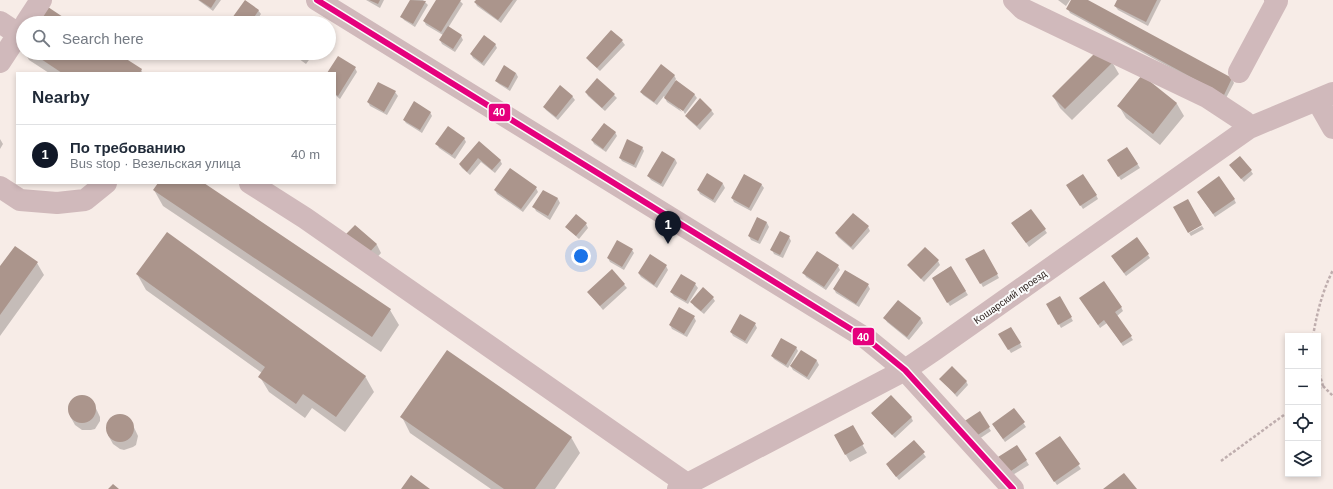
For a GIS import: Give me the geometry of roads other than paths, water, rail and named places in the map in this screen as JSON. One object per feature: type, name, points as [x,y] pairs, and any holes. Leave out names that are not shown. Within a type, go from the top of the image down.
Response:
[{"type":"street","points":[[30,16],[41,0]]},
{"type":"street","points":[[318,0],[867,339],[905,370],[1013,489]]},
{"type":"street","points":[[1239,72],[1277,1],[1276,0]]},
{"type":"street","points":[[1022,3],[1207,97],[1245,122],[1249,128]]},
{"type":"street","points":[[0,22],[16,26]]},
{"type":"street","points":[[0,62],[16,37]]},
{"type":"street","points":[[1325,97],[1333,128]]},
{"type":"street","name":"Кошарский проезд","points":[[682,487],[905,370],[940,347],[1249,128],[1325,97]]},
{"type":"street","points":[[0,187],[20,200],[57,203],[85,200],[105,184]]},
{"type":"street","points":[[252,184],[306,218],[682,487]]},
{"type":"place","name":"По требованию","points":[[668,244]]}]
